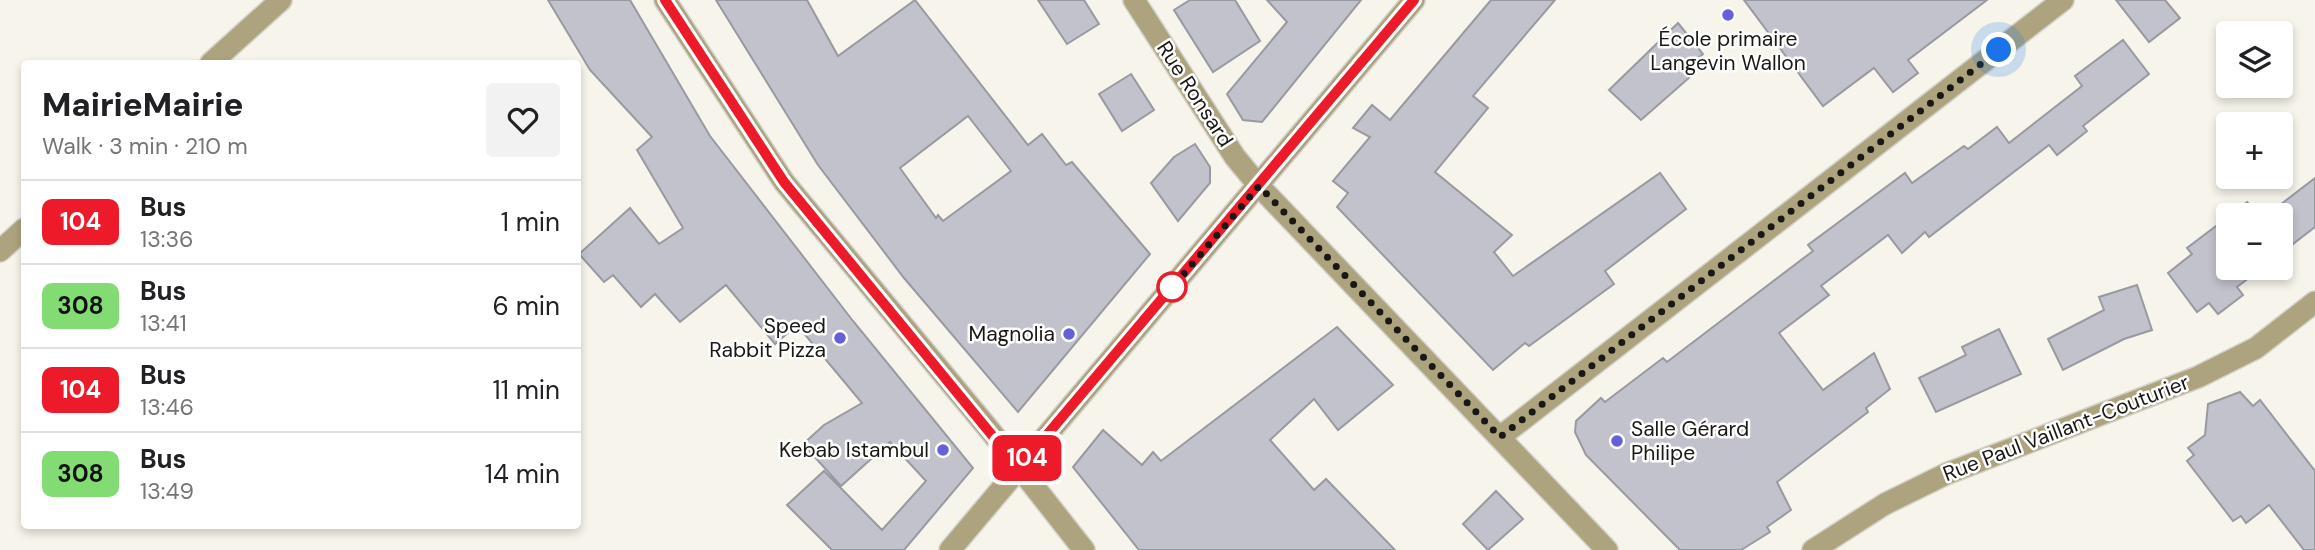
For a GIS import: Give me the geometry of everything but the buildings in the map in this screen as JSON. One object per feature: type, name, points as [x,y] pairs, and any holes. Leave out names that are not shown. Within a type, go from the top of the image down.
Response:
[{"type":"street","points":[[214,60],[281,0]]},
{"type":"street","points":[[665,0],[784,182],[1084,550]]},
{"type":"street","name":"Rue Ronsard","points":[[1134,0],[1235,156],[1259,186],[1607,550]]},
{"type":"street","points":[[950,550],[1414,0]]},
{"type":"street","points":[[1500,437],[2063,0]]},
{"type":"street","points":[[0,251],[21,232]]},
{"type":"street","name":"Rue Paul Vaillant-Couturier","points":[[1813,550],[1885,504],[1945,474],[2198,377],[2256,348],[2315,302]]},
{"type":"bus line","name":"104","points":[[665,0],[784,182],[1019,468],[1414,0]]},
{"type":"place","name":"École primaire Langevin Wallon","points":[[1728,15]]},
{"type":"place","name":"Magnolia","points":[[1069,334]]},
{"type":"place","name":"Speed Rabbit Pizza","points":[[840,338]]},
{"type":"place","name":"Salle Gérard Philipe","points":[[1617,441]]},
{"type":"place","name":"Kebab Istambul","points":[[943,450]]},
{"type":"route","points":[[1172,287],[1170,290],[1259,186],[1500,437],[1999,50]]}]
